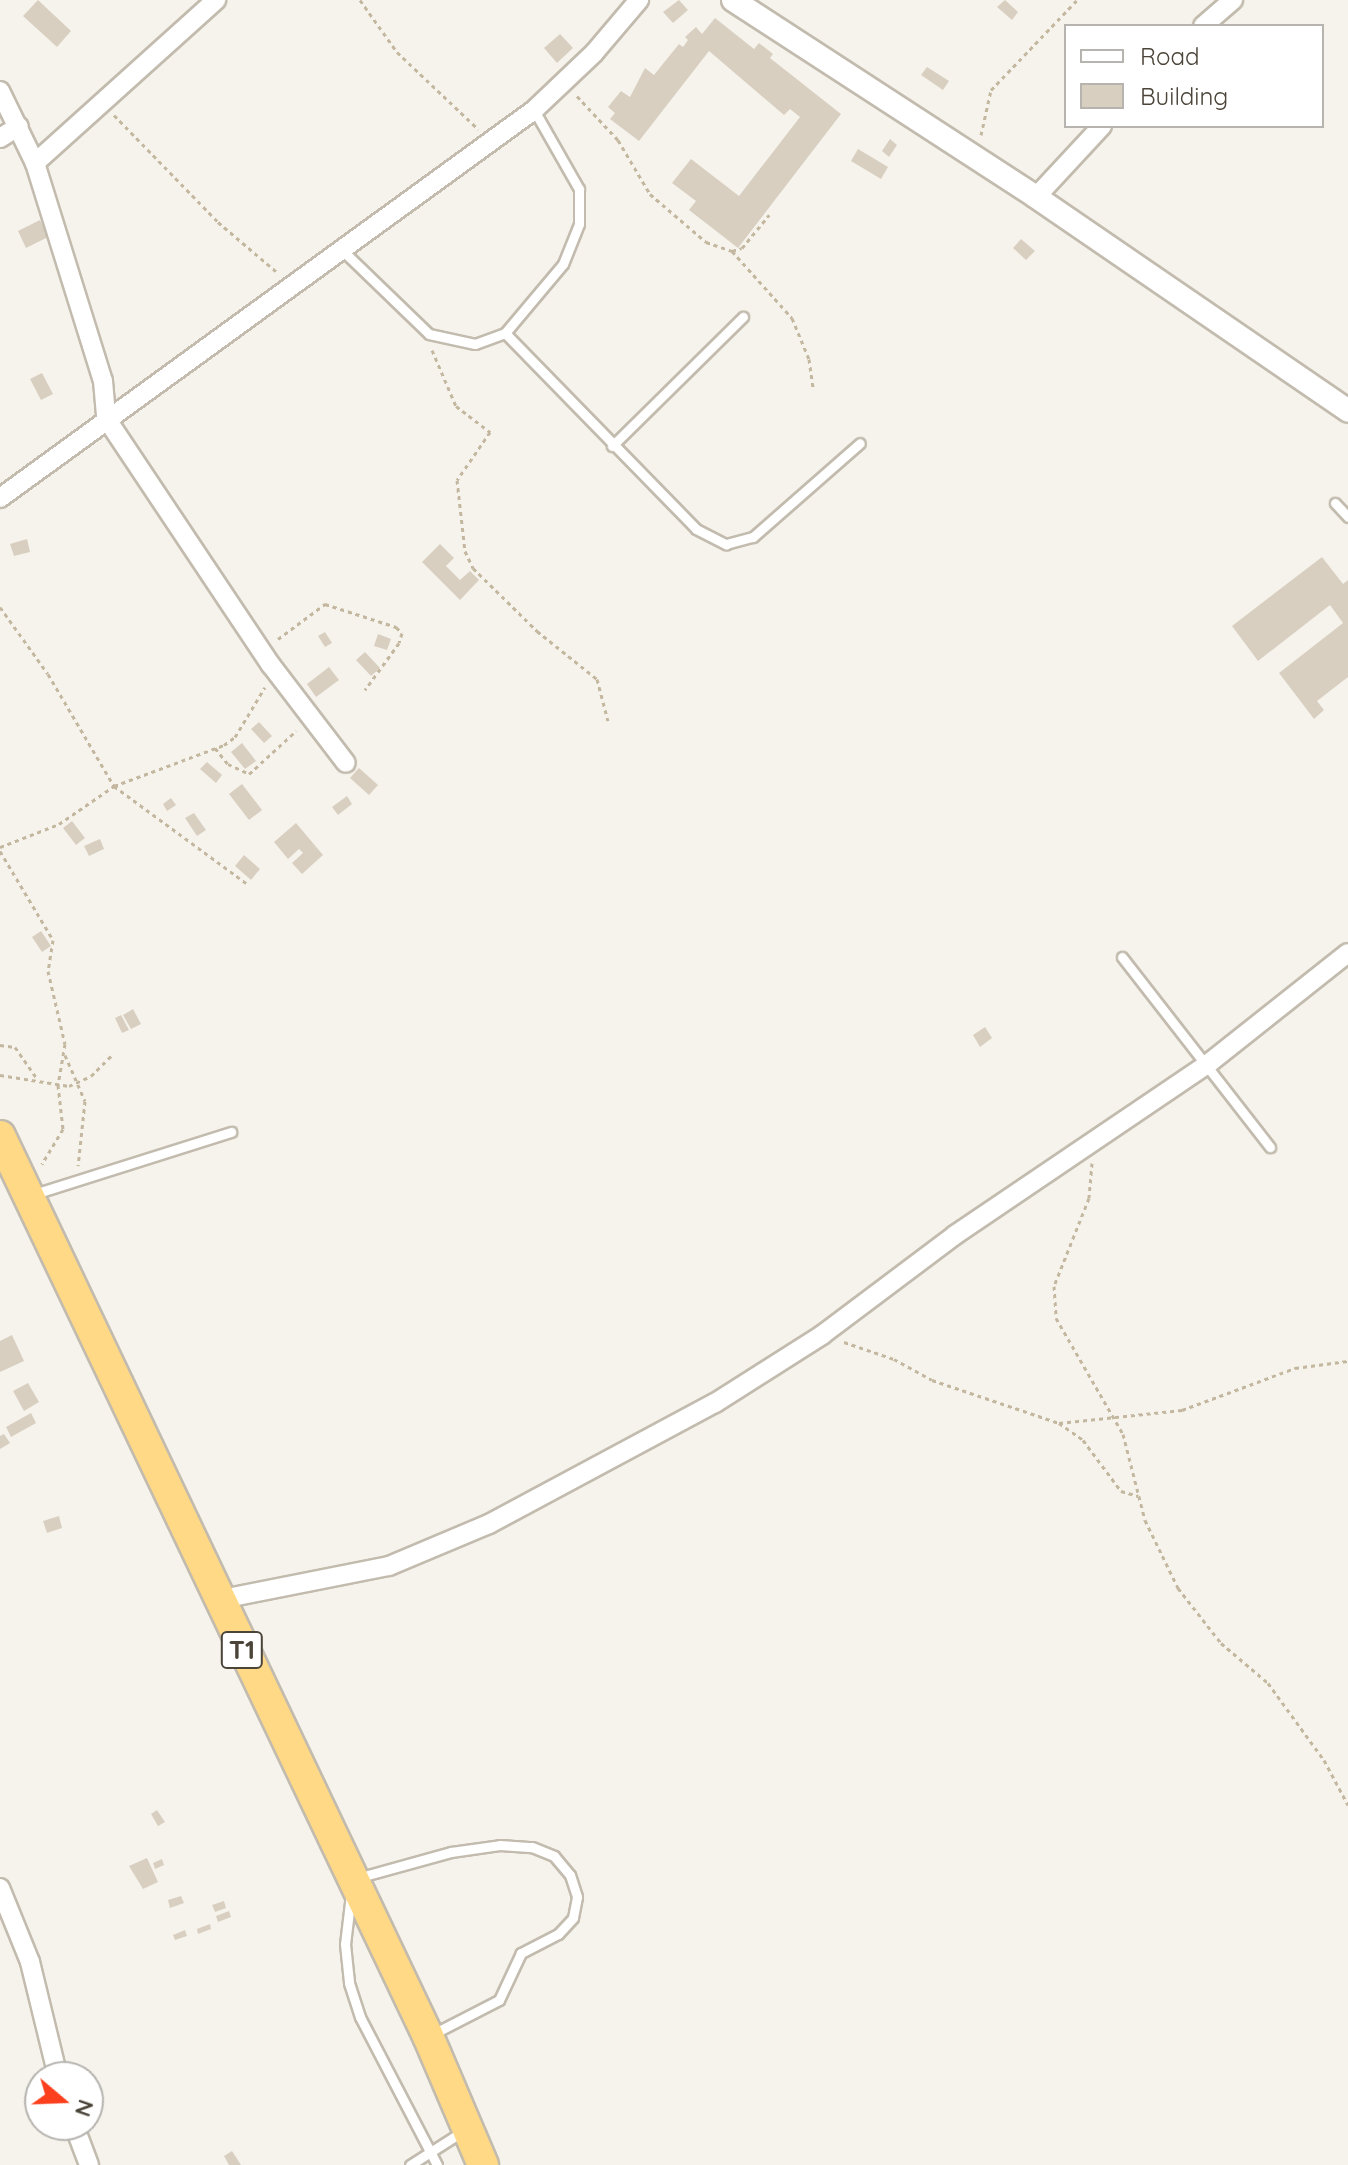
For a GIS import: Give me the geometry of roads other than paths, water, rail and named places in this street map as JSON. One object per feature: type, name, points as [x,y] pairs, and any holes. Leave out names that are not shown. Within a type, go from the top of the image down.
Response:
[{"type":"highway","name":"T1","points":[[0,1136],[217,1600],[428,2036],[483,2165]]},
{"type":"street","points":[[35,163],[216,0]]},
{"type":"street","points":[[0,498],[290,283],[534,110],[639,0]]},
{"type":"street","points":[[733,0],[1036,197],[1348,411]]},
{"type":"street","points":[[1205,24],[1233,0]]},
{"type":"street","points":[[0,91],[35,163],[105,390],[106,418],[267,659],[346,763]]},
{"type":"street","points":[[0,138],[19,126]]},
{"type":"street","points":[[1036,197],[1100,128]]},
{"type":"street","points":[[217,1600],[389,1566],[489,1524],[715,1403],[822,1335],[955,1235],[1090,1147],[1209,1063],[1348,953]]},
{"type":"street","points":[[0,1888],[30,1962],[54,2061]]},
{"type":"street","points":[[80,2141],[89,2165]]},
{"type":"lane","points":[[340,247],[429,334],[475,344],[505,333],[563,264],[579,224],[579,189],[534,110]]},
{"type":"lane","points":[[612,446],[743,317]]},
{"type":"lane","points":[[505,333],[696,529],[726,544],[753,537],[860,443]]},
{"type":"lane","points":[[1335,503],[1348,517]]},
{"type":"lane","points":[[1122,957],[1209,1063],[1270,1147]]},
{"type":"lane","points":[[25,1190],[75,1179],[231,1132]]},
{"type":"lane","points":[[428,2036],[499,2000],[521,1953],[565,1926],[577,1897],[570,1875],[554,1856],[532,1847],[500,1845],[451,1852],[353,1880],[345,1944],[349,1983],[360,2017],[437,2165]]},
{"type":"lane","points":[[410,2165],[468,2128]]}]
